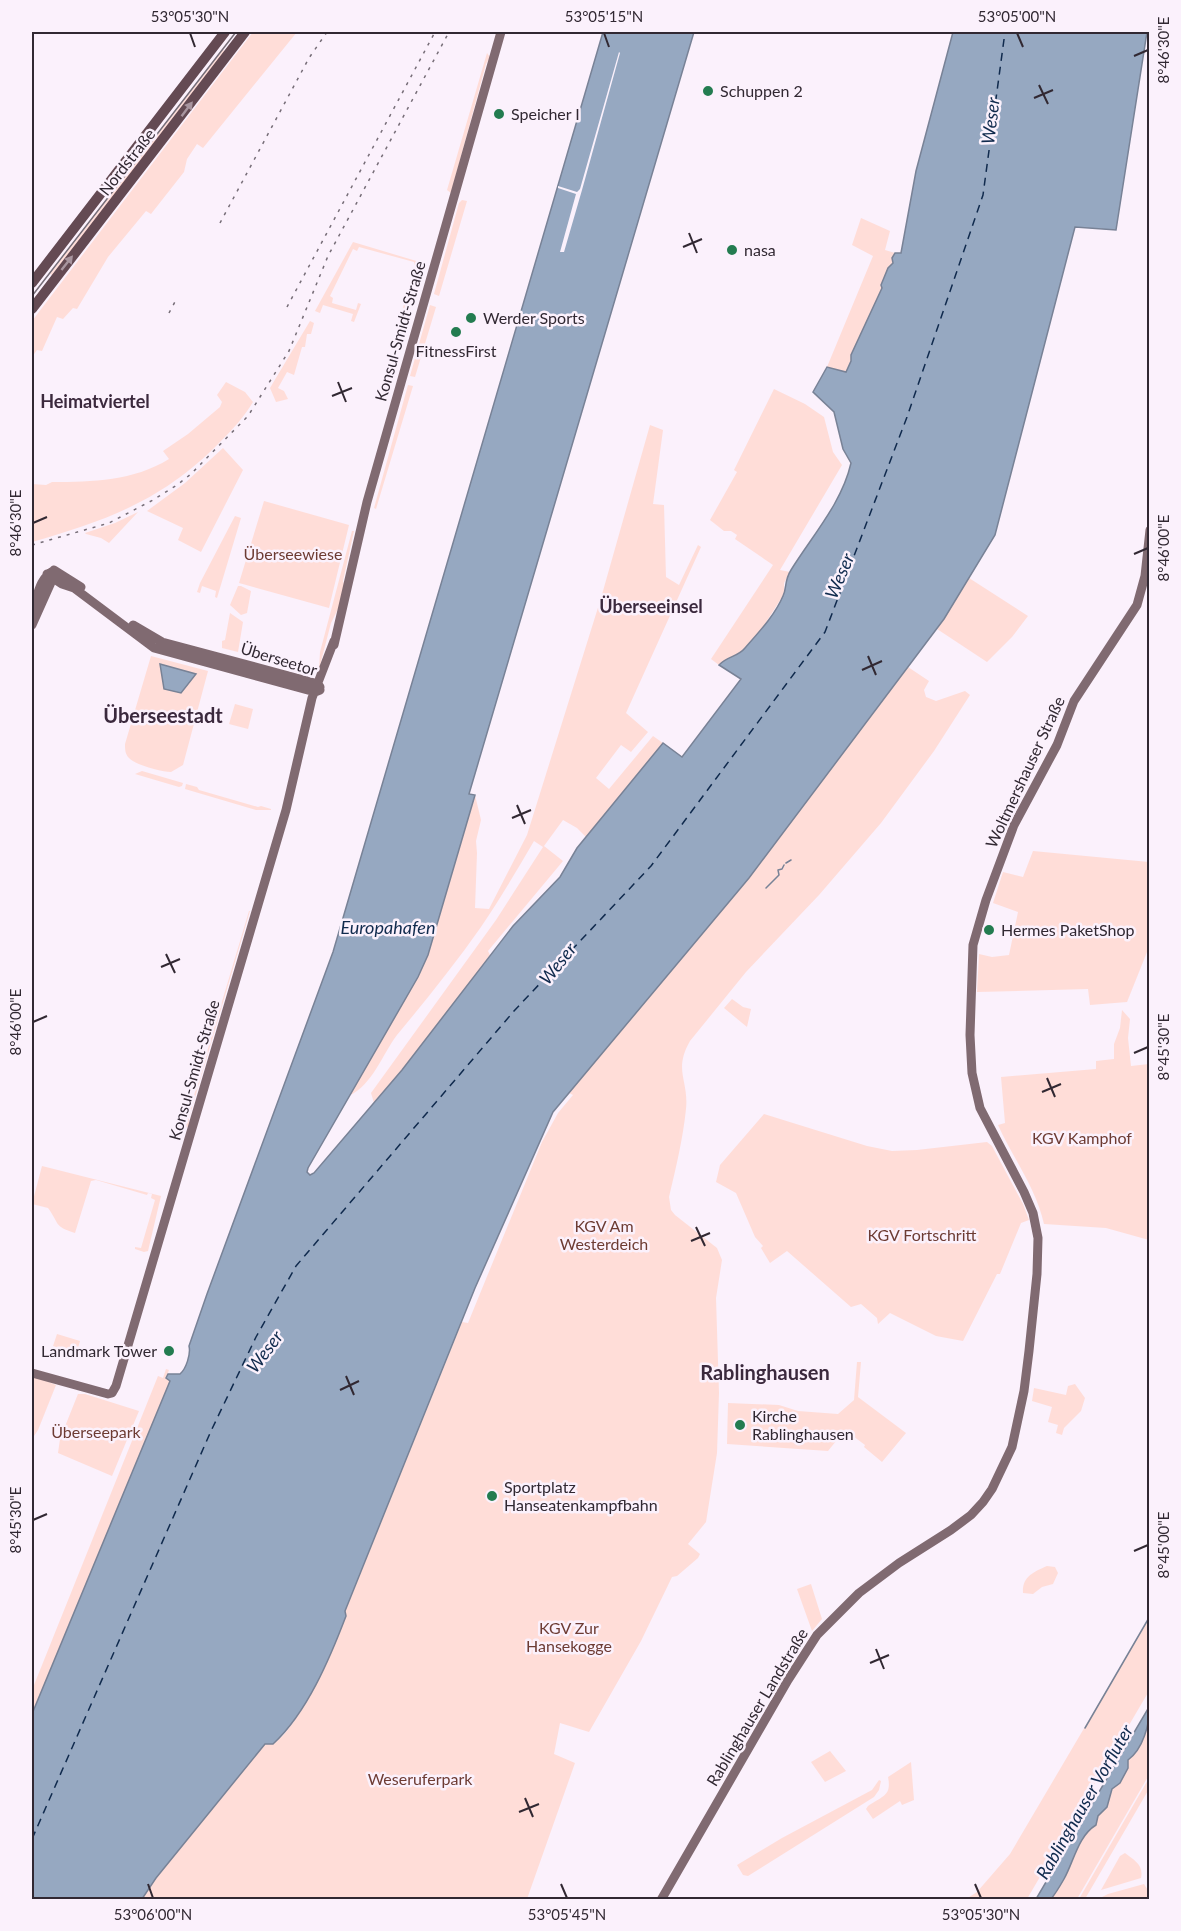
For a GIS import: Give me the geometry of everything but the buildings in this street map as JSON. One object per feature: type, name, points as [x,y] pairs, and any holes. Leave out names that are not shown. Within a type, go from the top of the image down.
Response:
[{"type":"main road","name":"Nordstraße","points":[[32,283],[225,32]]},
{"type":"main road","name":"Nordstraße","points":[[32,309],[245,32]]},
{"type":"street","name":"Konsul-Smidt-Straße","points":[[32,1373],[108,1394],[112,1393],[125,1360],[276,844],[318,688],[333,652],[367,502],[501,32]]},
{"type":"street","name":"Woltmershauser Straße","points":[[1029,1351],[1039,1256],[1038,1238],[1030,1207],[980,1108],[974,1082],[970,1035],[973,945],[986,900],[1014,825],[1057,746],[1076,698],[1137,605],[1145,576],[1149,530]]},
{"type":"street","points":[[32,610],[51,574]]},
{"type":"street","points":[[32,625],[51,574]]},
{"type":"street","name":"Überseetor","points":[[51,574],[62,584],[74,588],[154,648],[318,688]]},
{"type":"street","name":"Rablinghauser Landstraße","points":[[661,1899],[788,1680],[817,1635],[843,1607],[864,1589],[899,1563],[951,1530],[983,1502],[1001,1474],[1012,1447],[1024,1391],[1029,1351]]},
{"type":"green space","points":[[253,32],[297,32],[203,148],[197,144],[187,159],[184,172],[151,214],[146,211],[108,257],[77,309],[73,308],[63,319],[57,317],[42,351],[37,350],[32,357],[32,321]]},
{"type":"green space","points":[[223,50],[226,52],[52,275],[50,274]]},
{"type":"green space","points":[[487,53],[490,57],[486,64],[451,193],[447,190]]},
{"type":"green space","points":[[462,200],[467,201],[439,296],[434,294],[459,203]]},
{"type":"green space","points":[[861,218],[890,231],[885,250],[895,253],[894,263],[846,372],[827,367],[873,256],[852,245]]},
{"type":"green space","points":[[353,242],[423,263],[422,267],[414,265],[414,262],[359,247],[357,251],[353,249],[330,296],[333,298],[332,303],[356,310],[358,303],[361,304],[354,322],[351,321],[353,314],[323,305],[320,313],[315,311]]},
{"type":"green space","points":[[414,267],[421,269],[407,321],[400,319]]},
{"type":"green space","points":[[430,305],[436,307],[415,377],[410,376]]},
{"type":"green space","points":[[310,321],[314,323],[311,334],[307,334],[305,347],[302,347],[294,375],[287,372],[278,388],[284,391],[288,399],[276,402],[270,388]]},
{"type":"green space","points":[[226,382],[245,392],[253,402],[234,427],[200,461],[178,479],[134,505],[86,525],[32,542],[32,484],[46,485],[52,482],[112,479],[141,472],[169,459],[163,451],[188,434],[220,407],[222,402],[217,395]]},
{"type":"green space","points":[[408,385],[413,386],[376,509],[374,508]]},
{"type":"green space","points":[[774,389],[805,404],[824,417],[833,452],[842,465],[780,570],[790,572],[784,583],[784,594],[763,627],[738,655],[728,658],[719,665],[711,659],[773,565],[735,539],[737,535],[731,531],[724,531],[710,520],[737,472],[734,470]]},
{"type":"green space","points":[[650,425],[663,430],[653,504],[664,505],[666,577],[679,585],[698,545],[701,547],[626,713],[648,732],[631,752],[621,745],[596,778],[609,789],[653,736],[663,743],[586,837],[577,828],[563,820],[544,846],[563,861],[488,951],[490,955],[426,1041],[374,1103],[371,1093],[496,920],[543,847],[534,841],[471,941],[397,1035],[371,1077],[349,1096],[418,977],[428,955],[475,795],[481,820],[476,841],[475,908],[489,909],[527,835],[601,598]]},
{"type":"green space","points":[[223,448],[243,470],[201,552],[178,540],[183,528],[147,511],[185,483]]},
{"type":"green space","name":"Überseewiese","points":[[264,501],[349,525],[329,608],[239,583]]},
{"type":"green space","points":[[138,512],[109,543],[85,533],[115,523]]},
{"type":"green space","points":[[235,516],[241,518],[217,598],[215,597],[216,591],[202,586],[200,593],[197,592],[200,583]]},
{"type":"green space","points":[[352,531],[354,531],[339,607],[331,623],[319,669],[320,652]]},
{"type":"green space","points":[[969,578],[1028,616],[1012,637],[987,662],[937,629]]},
{"type":"green space","points":[[238,586],[251,591],[247,613],[241,615],[230,605]]},
{"type":"green space","points":[[230,613],[243,622],[238,652],[222,648]]},
{"type":"green space","points":[[151,656],[208,671],[183,765],[171,772],[137,763],[129,758],[126,751],[125,744]]},
{"type":"green space","points":[[908,667],[929,681],[924,690],[926,697],[936,701],[965,691],[970,695],[934,751],[881,823],[819,895],[746,972],[690,1041],[685,1051],[682,1068],[686,1109],[669,1197],[671,1210],[717,1248],[722,1260],[716,1298],[719,1393],[717,1453],[706,1522],[688,1544],[700,1554],[698,1558],[677,1576],[672,1577],[641,1641],[589,1732],[560,1723],[554,1754],[575,1763],[527,1899],[142,1900],[156,1878],[265,1744],[274,1743],[284,1735],[305,1704],[341,1629],[346,1616],[345,1612],[462,1322],[468,1323],[542,1142],[558,1113],[573,1095],[569,1093],[749,878]]},
{"type":"green space","points":[[235,704],[253,709],[248,729],[229,724]]},
{"type":"green space","points":[[142,771],[183,783],[182,786],[135,774]]},
{"type":"green space","points":[[186,784],[197,787],[199,790],[271,810],[256,810],[185,789]]},
{"type":"green space","points":[[1033,851],[1149,862],[1149,947],[1127,1002],[1090,1005],[1088,989],[977,992],[979,954],[992,957],[1009,955],[1018,912],[993,903],[1003,872],[1023,877]]},
{"type":"green space","points":[[249,911],[189,1118],[189,1126],[184,1129]]},
{"type":"green space","points":[[732,999],[743,1007],[751,1009],[747,1027],[724,1008]]},
{"type":"green space","name":"KGV Kamphof","points":[[1122,1010],[1130,1019],[1128,1038],[1131,1066],[1149,1064],[1149,1240],[1106,1228],[1044,1224],[1036,1198],[998,1125],[1005,1123],[1001,1077],[1096,1069],[1096,1061],[1114,1059],[1114,1044],[1120,1028]]},
{"type":"green space","name":"KGV Fortschritt","points":[[764,1114],[867,1146],[892,1151],[987,1142],[992,1146],[1029,1220],[1021,1223],[1000,1274],[997,1274],[963,1341],[936,1336],[890,1313],[878,1324],[877,1318],[861,1304],[851,1307],[787,1251],[770,1263],[761,1248],[763,1246],[755,1237],[736,1193],[716,1182],[720,1165]]},
{"type":"green space","points":[[42,1166],[161,1196],[148,1251],[144,1252],[135,1247],[141,1248],[155,1200],[151,1198],[152,1194],[147,1195],[96,1180],[91,1181],[75,1233],[60,1226],[48,1208],[32,1204]]},
{"type":"green space","points":[[57,1334],[80,1341],[76,1355],[53,1346]]},
{"type":"green space","points":[[857,1362],[861,1362],[858,1397],[906,1433],[882,1462],[845,1430],[828,1451],[727,1444],[728,1403],[779,1405],[798,1411],[838,1414],[854,1400]]},
{"type":"green space","points":[[166,1369],[169,1370],[166,1378],[170,1381],[32,1714],[32,1690],[158,1376],[163,1378]]},
{"type":"green space","name":"Überseepark","points":[[32,1375],[56,1385],[38,1430],[32,1439]]},
{"type":"green space","points":[[1075,1384],[1085,1398],[1081,1411],[1064,1428],[1062,1435],[1056,1433],[1058,1425],[1048,1422],[1052,1407],[1032,1401],[1034,1388],[1066,1395],[1068,1386]]},
{"type":"green space","name":"Überseepark","points":[[78,1394],[85,1394],[139,1411],[112,1476],[58,1453],[60,1439]]},
{"type":"green space","points":[[1047,1566],[1055,1567],[1058,1573],[1053,1584],[1042,1587],[1033,1594],[1023,1593],[1026,1579]]},
{"type":"green space","points":[[811,1584],[822,1619],[812,1631],[797,1589]]},
{"type":"green space","points":[[1149,1618],[1149,1691],[1027,1899],[966,1899],[977,1892],[1010,1854]]},
{"type":"green space","points":[[1149,1725],[1149,1775],[1077,1899],[1051,1900],[1064,1879],[1081,1842],[1096,1825],[1098,1816],[1107,1807],[1112,1789],[1128,1760],[1137,1752]]},
{"type":"green space","points":[[830,1751],[846,1771],[825,1782],[811,1762]]},
{"type":"green space","points":[[911,1762],[914,1800],[902,1805],[900,1801],[873,1819],[866,1809],[868,1806],[887,1792],[888,1777]]},
{"type":"green space","points":[[1149,1778],[1149,1789],[1085,1899],[1079,1899]]},
{"type":"green space","points":[[879,1780],[881,1781],[879,1790],[874,1797],[748,1876],[743,1875],[737,1865],[872,1790]]},
{"type":"green space","points":[[1125,1853],[1140,1866],[1141,1878],[1101,1890],[1120,1856]]},
{"type":"green space","points":[[1144,1884],[1149,1892],[1149,1899],[1098,1899],[1108,1894]]},
{"type":"water","points":[[603,32],[694,32],[469,794],[475,795],[428,955],[418,977],[308,1168],[307,1172],[310,1175],[402,1070],[513,926],[560,877],[577,848],[663,743],[682,757],[741,679],[719,665],[742,651],[771,617],[783,596],[789,574],[826,519],[847,478],[851,463],[843,449],[834,412],[813,392],[827,367],[846,372],[851,355],[882,288],[881,285],[888,268],[893,263],[892,258],[895,253],[901,253],[916,171],[953,32],[1147,32],[1116,230],[1075,227],[995,535],[944,619],[749,878],[553,1112],[475,1288],[345,1611],[346,1616],[340,1632],[307,1701],[273,1744],[265,1744],[156,1878],[142,1899],[32,1900],[32,1714],[170,1381],[166,1378],[168,1374],[180,1374],[186,1365],[189,1346],[207,1294],[333,952]]},
{"type":"water","points":[[160,664],[196,674],[181,693],[164,689]]},
{"type":"water","points":[[1149,1707],[1142,1743],[1128,1760],[1128,1768],[1120,1783],[1112,1789],[1107,1807],[1098,1816],[1096,1825],[1081,1842],[1053,1897],[1036,1899]]},
{"type":"pier","points":[[619,52],[564,252],[560,252],[576,194],[558,188],[558,186],[577,192],[580,189]]},
{"type":"waterway","points":[[786,863],[791,860]]},
{"type":"waterway","points":[[766,888],[779,875],[778,870],[784,865]]},
{"type":"waterway","points":[[1085,1728],[1150,1616]]},
{"type":"ferry route","points":[[32,1839],[211,1431],[256,1337],[296,1266],[514,1011],[651,866],[825,632],[907,417],[983,195],[1005,32]]},
{"type":"tram line","points":[[32,296],[236,32]]},
{"type":"railway","points":[[220,223],[309,58],[327,32]]},
{"type":"railway","points":[[287,307],[435,32]]},
{"type":"railway","points":[[32,545],[109,523],[153,500],[191,474],[248,416],[289,351],[328,256],[449,32]]},
{"type":"railway","points":[[169,313],[177,298]]},
{"type":"place","name":"Schuppen 2","points":[[708,91]]},
{"type":"place","name":"Speicher I","points":[[499,114]]},
{"type":"place","name":"nasa","points":[[732,250]]},
{"type":"place","name":"Werder Sports","points":[[471,318]]},
{"type":"place","name":"FitnessFirst","points":[[456,332]]},
{"type":"place","name":"Hermes PaketShop","points":[[989,930]]},
{"type":"place","name":"Landmark Tower","points":[[169,1351]]},
{"type":"place","name":"Kirche Rablinghausen","points":[[740,1425]]},
{"type":"place","name":"Sportplatz Hanseatenkampfbahn","points":[[492,1496]]},
{"type":"district","name":"Heimatviertel","points":[[95,402]]},
{"type":"district","name":"Überseeinsel","points":[[651,607]]},
{"type":"district","name":"Überseestadt","points":[[163,716]]},
{"type":"district","name":"Rablinghausen","points":[[765,1373]]},
{"type":"water label","name":"Weser","points":[[991,121]]},
{"type":"water label","name":"Weser","points":[[840,576]]},
{"type":"water label","name":"Europahafen","points":[[388,928]]},
{"type":"water label","name":"Weser","points":[[558,964]]},
{"type":"water label","name":"Weser","points":[[265,1352]]},
{"type":"water label","name":"Rablinghauser Vorfluter","points":[[1085,1802]]},
{"type":"park label","name":"KGV Am Westerdeich","points":[[604,1235]]},
{"type":"park label","name":"KGV Zur Hansekogge","points":[[569,1637]]},
{"type":"park label","name":"Weseruferpark","points":[[420,1779]]}]
